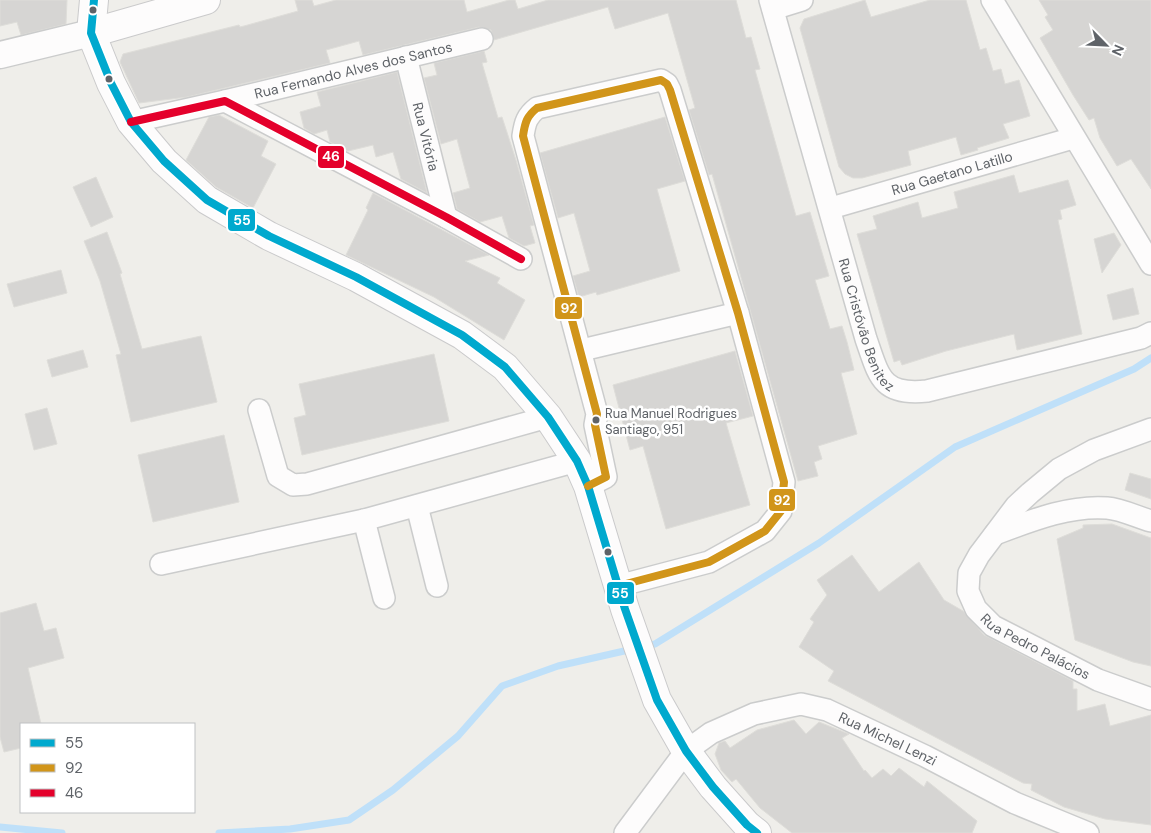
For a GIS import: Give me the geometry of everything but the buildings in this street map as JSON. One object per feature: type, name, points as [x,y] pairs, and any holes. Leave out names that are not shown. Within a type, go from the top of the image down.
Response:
[{"type":"main road","points":[[94,0],[91,33],[110,83],[131,122],[164,161],[207,200],[269,236],[356,277],[462,336],[505,367],[548,417],[577,461],[588,486],[621,598],[657,700],[686,751],[713,787],[747,826],[758,833]]},
{"type":"main road","points":[[91,33],[206,0]]},
{"type":"street","points":[[772,4],[802,0]]},
{"type":"street","points":[[992,0],[1073,138],[1151,264]]},
{"type":"street","name":"Rua Cristóvão Benitez","points":[[772,4],[831,208],[866,339],[875,365],[886,384],[911,393],[927,391],[1133,340],[1151,332]]},
{"type":"street","points":[[0,55],[91,33]]},
{"type":"street","name":"Rua Fernando Alves dos Santos","points":[[131,122],[482,39]]},
{"type":"street","name":"Rua Vitória","points":[[406,57],[446,217]]},
{"type":"street","points":[[588,486],[606,477],[595,425],[596,414],[582,350],[523,136],[528,115],[537,108],[661,80],[667,84],[738,312],[784,482],[781,512],[765,531],[709,562],[621,598]]},
{"type":"street","points":[[225,101],[446,217],[521,259]]},
{"type":"street","name":"Rua Gaetano Latillo","points":[[831,208],[1073,138]]},
{"type":"street","points":[[582,350],[738,312]]},
{"type":"street","points":[[259,410],[278,476],[293,485],[307,484],[548,417]]},
{"type":"street","name":"Rua Pedro Palácios","points":[[1151,429],[1094,450],[1059,469],[1016,506],[979,555],[969,573],[968,591],[976,609],[994,626],[1098,680],[1151,699]]},
{"type":"street","points":[[160,564],[364,520],[577,461]]},
{"type":"street","points":[[417,506],[437,586]]},
{"type":"street","points":[[995,534],[1047,516],[1084,509],[1108,508],[1151,521]]},
{"type":"street","points":[[364,520],[384,598]]},
{"type":"street","name":"Rua Michel Lenzi","points":[[625,833],[686,751],[711,733],[754,714],[800,704],[828,710],[925,756],[1015,803],[1088,833]]},
{"type":"waterway","points":[[644,646],[655,644],[819,543],[955,447],[1134,369],[1151,358]]},
{"type":"waterway","points":[[219,833],[290,829],[349,820],[393,790],[458,736],[502,686],[558,666],[633,649]]},
{"type":"waterway","points":[[0,827],[62,833]]},
{"type":"transit line","name":"55","points":[[94,0],[91,33],[111,83],[131,122],[164,161],[207,200],[269,236],[356,277],[462,335],[505,367],[548,417],[577,461],[588,486],[625,609],[657,700],[686,751],[713,787],[747,825],[757,833]]},
{"type":"transit line","name":"92","points":[[588,486],[606,477],[595,425],[597,414],[523,136],[526,123],[537,108],[661,80],[667,84],[670,90],[738,313],[784,482],[781,511],[765,531],[709,562],[618,586]]},
{"type":"transit line","name":"46","points":[[131,122],[225,101],[446,217],[521,259]]},
{"type":"place","name":"Rua Manuel Rodrigues Santiago, 951","points":[[596,420]]}]
